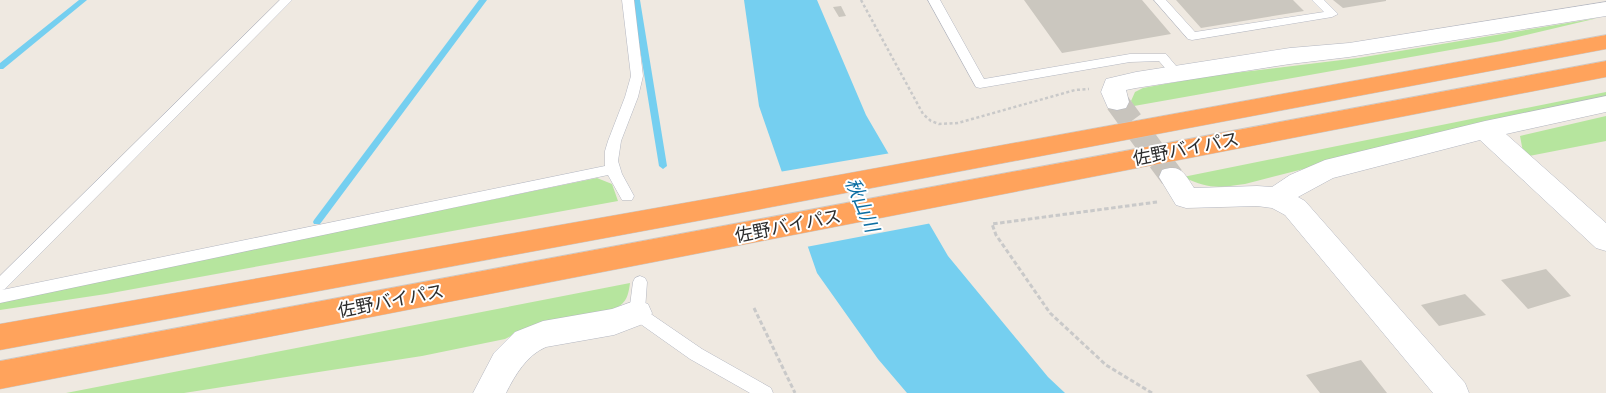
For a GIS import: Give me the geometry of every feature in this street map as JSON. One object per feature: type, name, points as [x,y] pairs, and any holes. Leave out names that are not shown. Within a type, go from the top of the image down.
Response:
[{"type":"highway","name":"佐野バイパス","points":[[0,337],[724,206],[1606,42]]},
{"type":"highway","name":"佐野バイパス","points":[[0,375],[1606,69]]},
{"type":"street","points":[[1116,95],[1115,85],[1176,73],[1290,56],[1349,50],[1606,9]]},
{"type":"street","points":[[1277,198],[1300,182],[1325,170],[1485,130],[1606,104]]},
{"type":"street","points":[[1485,130],[1606,240]]},
{"type":"street","points":[[1179,187],[1277,198],[1295,208],[1453,393]]},
{"type":"street","points":[[490,393],[505,363],[526,341],[543,334],[614,322],[637,313]]},
{"type":"lane","points":[[0,285],[286,0]]},
{"type":"lane","points":[[627,196],[613,169],[611,159],[615,142],[632,99],[637,76],[628,0]]},
{"type":"lane","points":[[934,0],[980,84],[1130,58],[1162,57],[1176,73]]},
{"type":"lane","points":[[1160,0],[1192,36],[1332,14],[1318,0]]},
{"type":"lane","points":[[0,297],[613,169]]},
{"type":"lane","points":[[640,282],[637,313],[696,354],[765,393]]},
{"type":"path","points":[[861,0],[923,114],[931,123],[939,126],[958,123],[1075,90],[1116,95]]},
{"type":"path","points":[[1152,393],[1106,365],[1050,313],[996,235],[992,224],[1179,187]]},
{"type":"path","points":[[754,308],[795,393]]},
{"type":"green space","points":[[1598,18],[1501,41],[1134,106],[1131,101],[1135,92],[1143,88],[1209,76],[1358,58]]},
{"type":"green space","points":[[1606,92],[1606,99],[1390,147],[1245,184],[1207,186],[1183,177]]},
{"type":"green space","points":[[1606,116],[1606,141],[1524,157],[1520,136]]},
{"type":"green space","points":[[597,178],[612,184],[618,201],[106,294],[0,310],[0,301]]},
{"type":"green space","points":[[630,283],[626,300],[613,310],[519,332],[505,339],[422,356],[184,393],[66,393]]},
{"type":"water","name":"秋山川","points":[[744,0],[817,0],[866,115],[948,256],[1048,377],[1065,393],[907,393],[878,359],[817,273],[759,106]]},
{"type":"pier","points":[[891,153],[932,223],[806,247],[779,172]]},
{"type":"building","points":[[1024,0],[1142,0],[1171,34],[1062,53]]},
{"type":"building","points":[[1176,0],[1293,0],[1304,11],[1201,28]]},
{"type":"building","points":[[1333,0],[1386,0],[1386,1],[1343,8]]},
{"type":"building","points":[[841,6],[846,16],[839,17],[833,7]]},
{"type":"building","points":[[1546,269],[1571,296],[1528,309],[1501,280]]},
{"type":"building","points":[[1465,294],[1486,315],[1439,326],[1421,305]]},
{"type":"building","points":[[1361,360],[1387,393],[1320,393],[1306,375]]},
{"type":"waterway","points":[[0,67],[83,0]]},
{"type":"waterway","points":[[317,222],[483,0]]},
{"type":"waterway","points":[[636,0],[663,166]]},
{"type":"tunnel","points":[[1117,102],[1172,177]]}]
